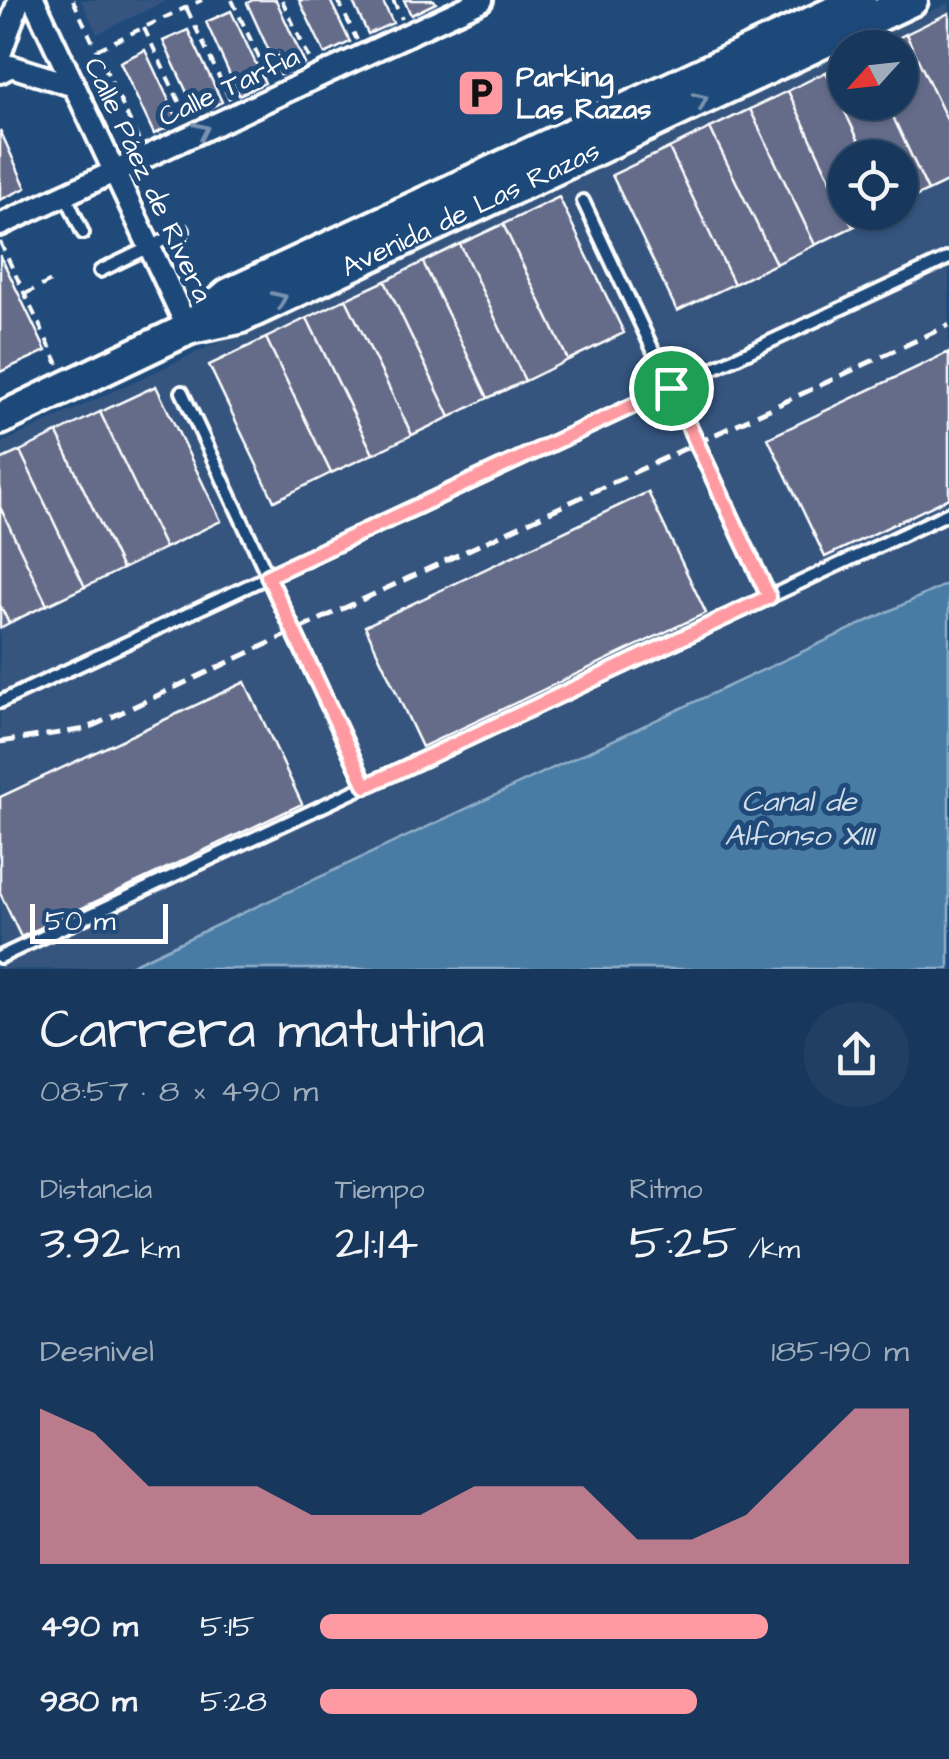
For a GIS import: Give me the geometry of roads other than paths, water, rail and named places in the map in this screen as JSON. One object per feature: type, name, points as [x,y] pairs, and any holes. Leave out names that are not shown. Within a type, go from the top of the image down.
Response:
[{"type":"main road","name":"Avenida de Las Razas","points":[[0,419],[188,328],[229,294],[860,0]]},
{"type":"main road","name":"Avenida de Las Razas","points":[[188,328],[239,318],[912,0]]},
{"type":"street","points":[[0,54],[18,0]]},
{"type":"street","name":"Calle Páez de Rivera","points":[[34,0],[188,328]]},
{"type":"street","name":"Calle Tarfia","points":[[0,225],[482,0]]},
{"type":"street","points":[[0,72],[11,66],[74,86]]},
{"type":"lane","points":[[65,194],[83,233]]},
{"type":"lane","points":[[583,201],[769,597]]},
{"type":"lane","points":[[100,271],[183,231]]},
{"type":"lane","points":[[0,702],[949,258]]},
{"type":"lane","points":[[182,392],[366,786]]},
{"type":"lane","points":[[0,957],[949,513]]},
{"type":"water","name":"Canal de Alfonso XIII","points":[[949,583],[949,969],[123,969]]},
{"type":"railway","points":[[0,742],[86,729],[949,325]]},
{"type":"place","name":"Parking Las Razas","points":[[481,93]]}]
